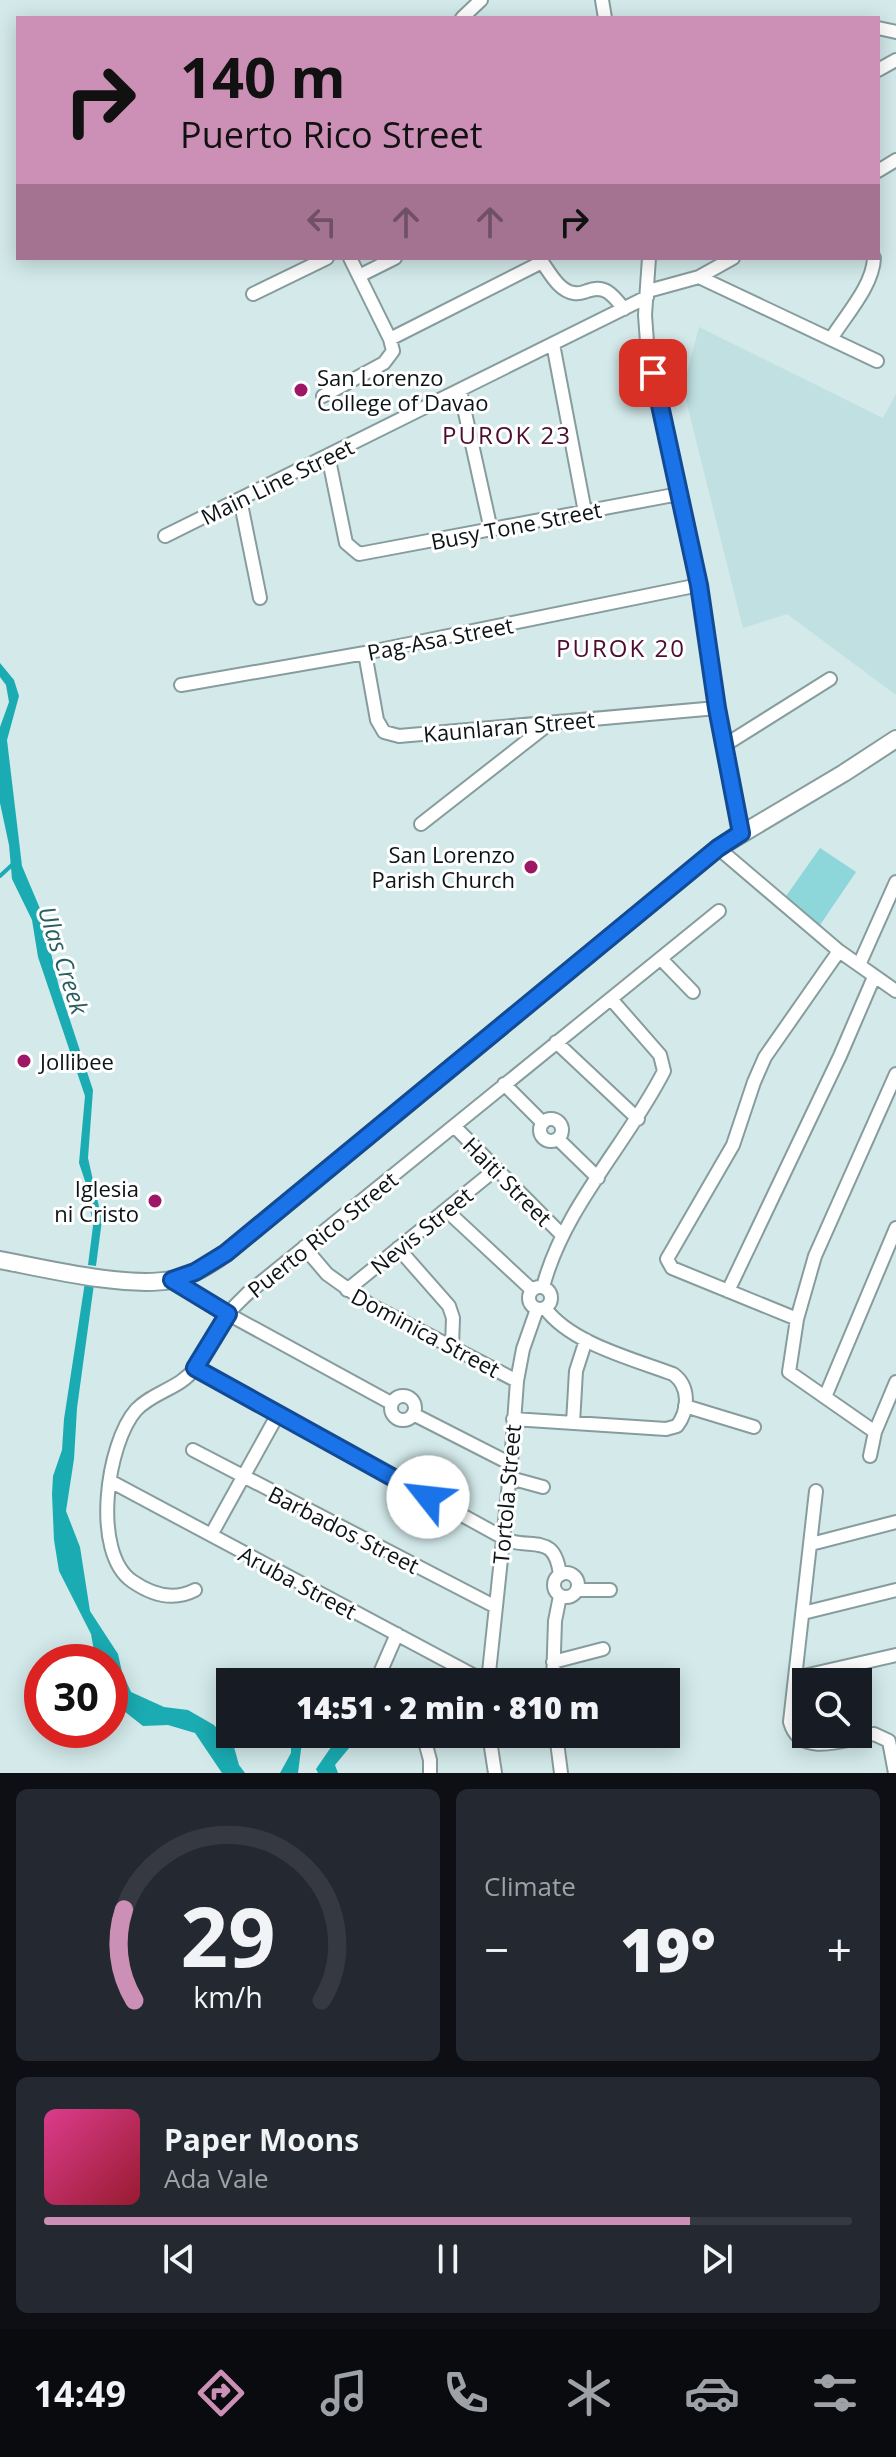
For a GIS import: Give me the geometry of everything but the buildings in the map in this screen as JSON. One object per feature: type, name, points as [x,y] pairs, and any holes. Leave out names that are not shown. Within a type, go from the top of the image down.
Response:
[{"type":"street","points":[[464,16],[481,0]]},
{"type":"street","points":[[295,260],[300,271]]},
{"type":"street","points":[[253,294],[323,260]]},
{"type":"street","points":[[323,396],[389,360],[393,351],[351,260]]},
{"type":"street","points":[[359,276],[391,260]]},
{"type":"street","points":[[649,260],[647,342],[699,585],[717,708],[741,833]]},
{"type":"street","name":"Main Line Street","points":[[165,536],[624,309],[647,294],[699,277],[729,260]]},
{"type":"street","points":[[831,339],[863,288],[874,260]]},
{"type":"street","points":[[390,339],[542,262],[566,290],[581,293],[599,288],[607,291],[624,309]]},
{"type":"street","points":[[699,277],[877,361]]},
{"type":"street","points":[[553,344],[585,512]]},
{"type":"street","points":[[460,390],[491,530]]},
{"type":"street","name":"Busy Tone Street","points":[[328,455],[346,543],[353,551],[364,554],[679,494]]},
{"type":"street","points":[[240,499],[260,598]]},
{"type":"street","name":"Pag-Asa Street","points":[[181,685],[365,653],[699,585]]},
{"type":"street","name":"Kaunlaran Street","points":[[365,653],[377,720],[380,728],[391,735],[717,708]]},
{"type":"street","points":[[725,745],[830,679]]},
{"type":"street","points":[[421,824],[550,723]]},
{"type":"street","points":[[0,1260],[137,1281],[172,1280],[195,1272],[226,1253],[718,848],[896,739]]},
{"type":"street","points":[[718,848],[839,951],[896,991]]},
{"type":"street","points":[[859,965],[896,882]]},
{"type":"street","name":"Puerto Rico Street","points":[[195,1590],[182,1597],[164,1596],[132,1581],[123,1572],[109,1541],[106,1517],[110,1481],[126,1425],[136,1411],[151,1396],[183,1382],[228,1314],[248,1293],[719,911]]},
{"type":"street","points":[[797,1319],[672,1268],[668,1263],[668,1254],[733,1145],[765,1057],[839,951]]},
{"type":"street","points":[[661,959],[693,992]]},
{"type":"street","points":[[728,1291],[840,1056],[874,977]]},
{"type":"street","points":[[513,1419],[666,1429],[677,1426],[685,1406],[686,1390],[681,1380],[673,1374],[586,1340],[529,1301],[562,1235],[638,1119],[664,1071],[660,1055],[611,999]]},
{"type":"street","points":[[556,1042],[638,1119]]},
{"type":"street","points":[[875,1432],[789,1372],[797,1319],[815,1256],[892,1094],[896,1074]]},
{"type":"street","points":[[504,1084],[543,1123],[541,1133],[545,1139],[558,1139],[598,1178]]},
{"type":"street","name":"Haiti Street","points":[[454,1126],[562,1235]]},
{"type":"street","name":"Nevis Street","points":[[347,1290],[496,1169]]},
{"type":"street","points":[[446,1210],[537,1289],[551,1295],[550,1302],[541,1308]]},
{"type":"street","points":[[825,1397],[896,1228]]},
{"type":"street","name":"Dominica Street","points":[[304,1247],[327,1274],[369,1304],[517,1381]]},
{"type":"street","points":[[398,1248],[449,1306],[453,1318],[452,1346]]},
{"type":"street","points":[[172,1280],[391,1403],[392,1414],[399,1420],[413,1414],[511,1464]]},
{"type":"street","name":"Tortola Street","points":[[489,1668],[510,1478],[517,1381],[523,1349],[541,1308]]},
{"type":"street","points":[[573,1423],[576,1371],[586,1340]]},
{"type":"street","points":[[195,1368],[502,1538],[521,1544],[543,1544],[554,1553],[560,1575],[554,1585],[560,1596],[555,1621],[553,1668]]},
{"type":"street","points":[[870,1456],[875,1432],[896,1382]]},
{"type":"street","points":[[685,1406],[754,1427]]},
{"type":"street","points":[[211,1535],[278,1414]]},
{"type":"street","name":"Barbados Street","points":[[193,1450],[496,1607]]},
{"type":"street","points":[[510,1478],[543,1487]]},
{"type":"street","name":"Aruba Street","points":[[110,1481],[461,1668]]},
{"type":"street","points":[[796,1668],[816,1491]]},
{"type":"street","points":[[811,1544],[896,1522]]},
{"type":"street","points":[[560,1575],[568,1574],[578,1583],[572,1596],[560,1596]]},
{"type":"street","points":[[577,1590],[610,1590]]},
{"type":"street","points":[[803,1613],[896,1590]]},
{"type":"street","points":[[382,1668],[397,1634]]},
{"type":"street","points":[[553,1662],[603,1649]]},
{"type":"street","points":[[839,1668],[896,1655]]},
{"type":"street","points":[[792,1704],[792,1729]]},
{"type":"street","points":[[872,1734],[881,1735],[889,1741],[895,1773]]},
{"type":"street","points":[[427,1748],[430,1773]]},
{"type":"street","points":[[491,1748],[495,1773]]},
{"type":"street","points":[[558,1748],[561,1773]]},
{"type":"shaded area","points":[[699,327],[883,418],[896,394],[896,695],[787,614],[743,628],[683,388]]},
{"type":"shaded area","points":[[0,663],[14,680],[19,696],[7,740],[22,866],[41,911],[59,987],[93,1090],[88,1158],[102,1220],[96,1266],[88,1265],[93,1226],[79,1163],[85,1096],[38,957],[32,920],[12,879],[0,803],[0,727],[9,702],[6,685],[0,677]]},
{"type":"shaded area","points":[[820,848],[856,872],[820,925],[784,899]]},
{"type":"shaded area","points":[[85,1282],[94,1284],[66,1511],[80,1547],[90,1611],[111,1644],[93,1644],[91,1634],[59,1571],[52,1494],[53,1476],[62,1450]]},
{"type":"shaded area","points":[[128,1685],[131,1692],[164,1707],[188,1710],[214,1725],[216,1748],[234,1748],[245,1773],[222,1773],[195,1733],[168,1725],[143,1726],[128,1714]]},
{"type":"shaded area","points":[[291,1748],[301,1748],[298,1773],[280,1773]]},
{"type":"shaded area","points":[[330,1748],[349,1748],[335,1765],[338,1773],[318,1773],[316,1769]]},
{"type":"waterway","points":[[0,876],[13,864]]},
{"type":"place","name":"San Lorenzo College of Davao","points":[[301,390]]},
{"type":"place","name":"San Lorenzo Parish Church","points":[[531,867]]},
{"type":"place","name":"Jollibee","points":[[24,1061]]},
{"type":"place","name":"Iglesia ni Cristo","points":[[155,1201]]},
{"type":"district","name":"PUROK 23","points":[[507,434]]},
{"type":"district","name":"PUROK 20","points":[[621,647]]},
{"type":"route","points":[[428,1497],[195,1368],[228,1314],[172,1280],[208,1266],[226,1253],[718,848],[741,833],[717,708],[699,585],[653,373]]},
{"type":"water label","name":"Ulas Creek","points":[[64,960]]}]
